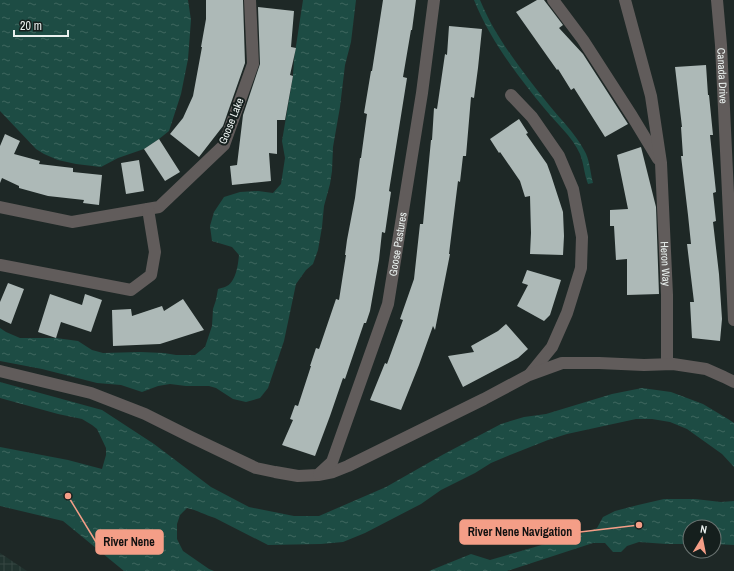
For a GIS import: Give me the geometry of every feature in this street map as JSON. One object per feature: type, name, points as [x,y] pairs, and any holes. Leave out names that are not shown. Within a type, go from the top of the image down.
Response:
[{"type":"street","name":"Goose Lake","points":[[0,207],[72,222],[159,207],[224,145],[252,64],[250,0]]},
{"type":"street","name":"Goose Pastures","points":[[318,475],[332,462],[388,304],[422,94],[434,0]]},
{"type":"street","name":"Heron Way","points":[[553,0],[583,40],[661,163]]},
{"type":"street","name":"Heron Way","points":[[625,0],[651,96],[661,163],[668,295],[667,364]]},
{"type":"street","name":"Canada Drive","points":[[716,0],[721,45],[734,320]]},
{"type":"street","points":[[511,95],[532,117],[559,156],[573,189],[582,236],[581,268],[567,313],[552,347],[529,374]]},
{"type":"street","points":[[0,265],[131,290],[151,275],[155,252],[148,209]]},
{"type":"street","points":[[0,371],[91,393],[145,414],[256,468],[298,476],[318,475],[333,472],[348,466],[484,399],[529,374],[562,363],[599,362],[644,365],[667,364],[706,369],[734,382]]},
{"type":"shaded area","points":[[0,553],[27,571],[0,571]]},
{"type":"water","points":[[0,0],[188,0],[191,20],[188,59],[181,94],[169,131],[144,149],[118,158],[101,167],[58,160],[36,149],[0,111]]},
{"type":"water","points":[[303,0],[356,0],[351,42],[345,65],[333,147],[332,171],[324,206],[318,250],[313,264],[306,270],[296,284],[284,341],[268,388],[260,398],[246,402],[233,399],[216,388],[209,386],[170,384],[158,386],[142,392],[121,385],[97,383],[42,369],[0,361],[0,328],[20,338],[56,338],[78,341],[92,350],[103,353],[140,352],[195,355],[205,347],[212,326],[213,309],[218,289],[229,285],[232,282],[236,273],[239,255],[232,247],[212,241],[210,226],[214,212],[224,197],[240,192],[258,191],[273,193],[281,184],[285,158],[282,141],[293,76],[294,59]]},
{"type":"water","points":[[474,0],[480,0],[502,42],[520,68],[580,144],[588,158],[593,183],[588,184],[577,147],[514,70],[480,15]]},
{"type":"water","points":[[0,382],[102,410],[154,444],[211,487],[249,507],[294,516],[319,516],[386,487],[501,424],[524,417],[546,414],[612,394],[642,388],[671,392],[703,404],[734,423],[734,467],[722,454],[687,429],[670,422],[652,419],[636,419],[567,434],[510,455],[491,463],[441,490],[421,504],[365,533],[343,542],[268,545],[215,518],[187,508],[180,515],[177,524],[177,539],[183,551],[214,571],[124,571],[63,521],[0,506],[0,447],[68,460],[102,469],[106,455],[106,448],[97,429],[82,419],[0,398]]},
{"type":"water","points":[[664,499],[695,499],[721,502],[734,501],[734,545],[722,544],[722,519],[682,519],[682,544],[639,542],[627,546],[621,552],[613,552],[605,543],[593,543],[507,571],[429,571],[471,554],[490,560],[590,531],[597,528],[603,517],[615,511]]},
{"type":"building","points":[[206,0],[243,0],[245,63],[223,126],[199,157],[170,134],[183,118],[193,96],[206,19]]},
{"type":"building","points":[[383,0],[416,0],[403,77],[407,78],[389,191],[391,192],[385,233],[382,232],[379,260],[370,311],[366,323],[364,323],[345,379],[343,378],[315,456],[282,445],[293,420],[290,419],[295,405],[298,406],[316,348],[319,349],[336,299],[339,300],[367,114],[364,113]]},
{"type":"building","points":[[537,0],[544,0],[563,25],[559,28],[583,54],[628,124],[605,137],[574,88],[571,90],[558,69],[557,70],[516,12]]},
{"type":"building","points":[[258,7],[294,11],[291,47],[296,48],[290,75],[293,76],[285,120],[277,120],[277,154],[269,153],[271,181],[232,185],[230,166],[237,165],[243,115],[260,64]]},
{"type":"building","points":[[449,26],[482,29],[478,68],[474,98],[471,97],[466,156],[463,156],[460,182],[458,181],[450,254],[435,330],[433,326],[401,410],[370,400],[385,363],[387,364],[403,320],[400,319],[414,279],[420,224],[423,224],[434,108],[437,109],[445,54],[447,55]]},
{"type":"building","points":[[706,65],[713,135],[710,135],[716,192],[713,193],[716,221],[713,222],[722,319],[720,341],[692,338],[690,302],[694,302],[687,244],[691,244],[681,156],[683,156],[682,127],[675,67]]},
{"type":"building","points":[[519,119],[528,133],[526,134],[547,164],[563,212],[563,255],[530,254],[530,196],[525,197],[520,181],[490,139]]},
{"type":"building","points":[[5,134],[20,141],[14,154],[40,161],[39,164],[73,168],[73,172],[102,175],[99,205],[83,203],[84,200],[48,196],[19,188],[19,186],[2,178],[0,183],[0,146]]},
{"type":"building","points":[[159,139],[180,172],[165,181],[144,149]]},
{"type":"building","points":[[641,147],[656,207],[659,294],[627,295],[627,259],[616,260],[614,226],[610,226],[610,210],[628,209],[617,155]]},
{"type":"building","points":[[139,160],[144,191],[126,194],[121,163]]},
{"type":"building","points":[[527,270],[561,280],[550,315],[544,321],[517,306],[528,285],[522,283]]},
{"type":"building","points":[[8,283],[24,289],[11,324],[0,319],[0,302]]},
{"type":"building","points":[[50,294],[82,305],[85,294],[102,300],[91,332],[61,322],[56,338],[38,332]]},
{"type":"building","points":[[183,299],[204,330],[160,344],[113,346],[112,310],[131,309],[132,316],[162,306],[164,311]]},
{"type":"building","points":[[506,324],[528,349],[518,358],[463,387],[448,356],[474,352],[471,346],[498,331]]},
{"type":"place","name":"River Nene","points":[[68,496]]},
{"type":"place","name":"River Nene Navigation","points":[[639,525]]}]
